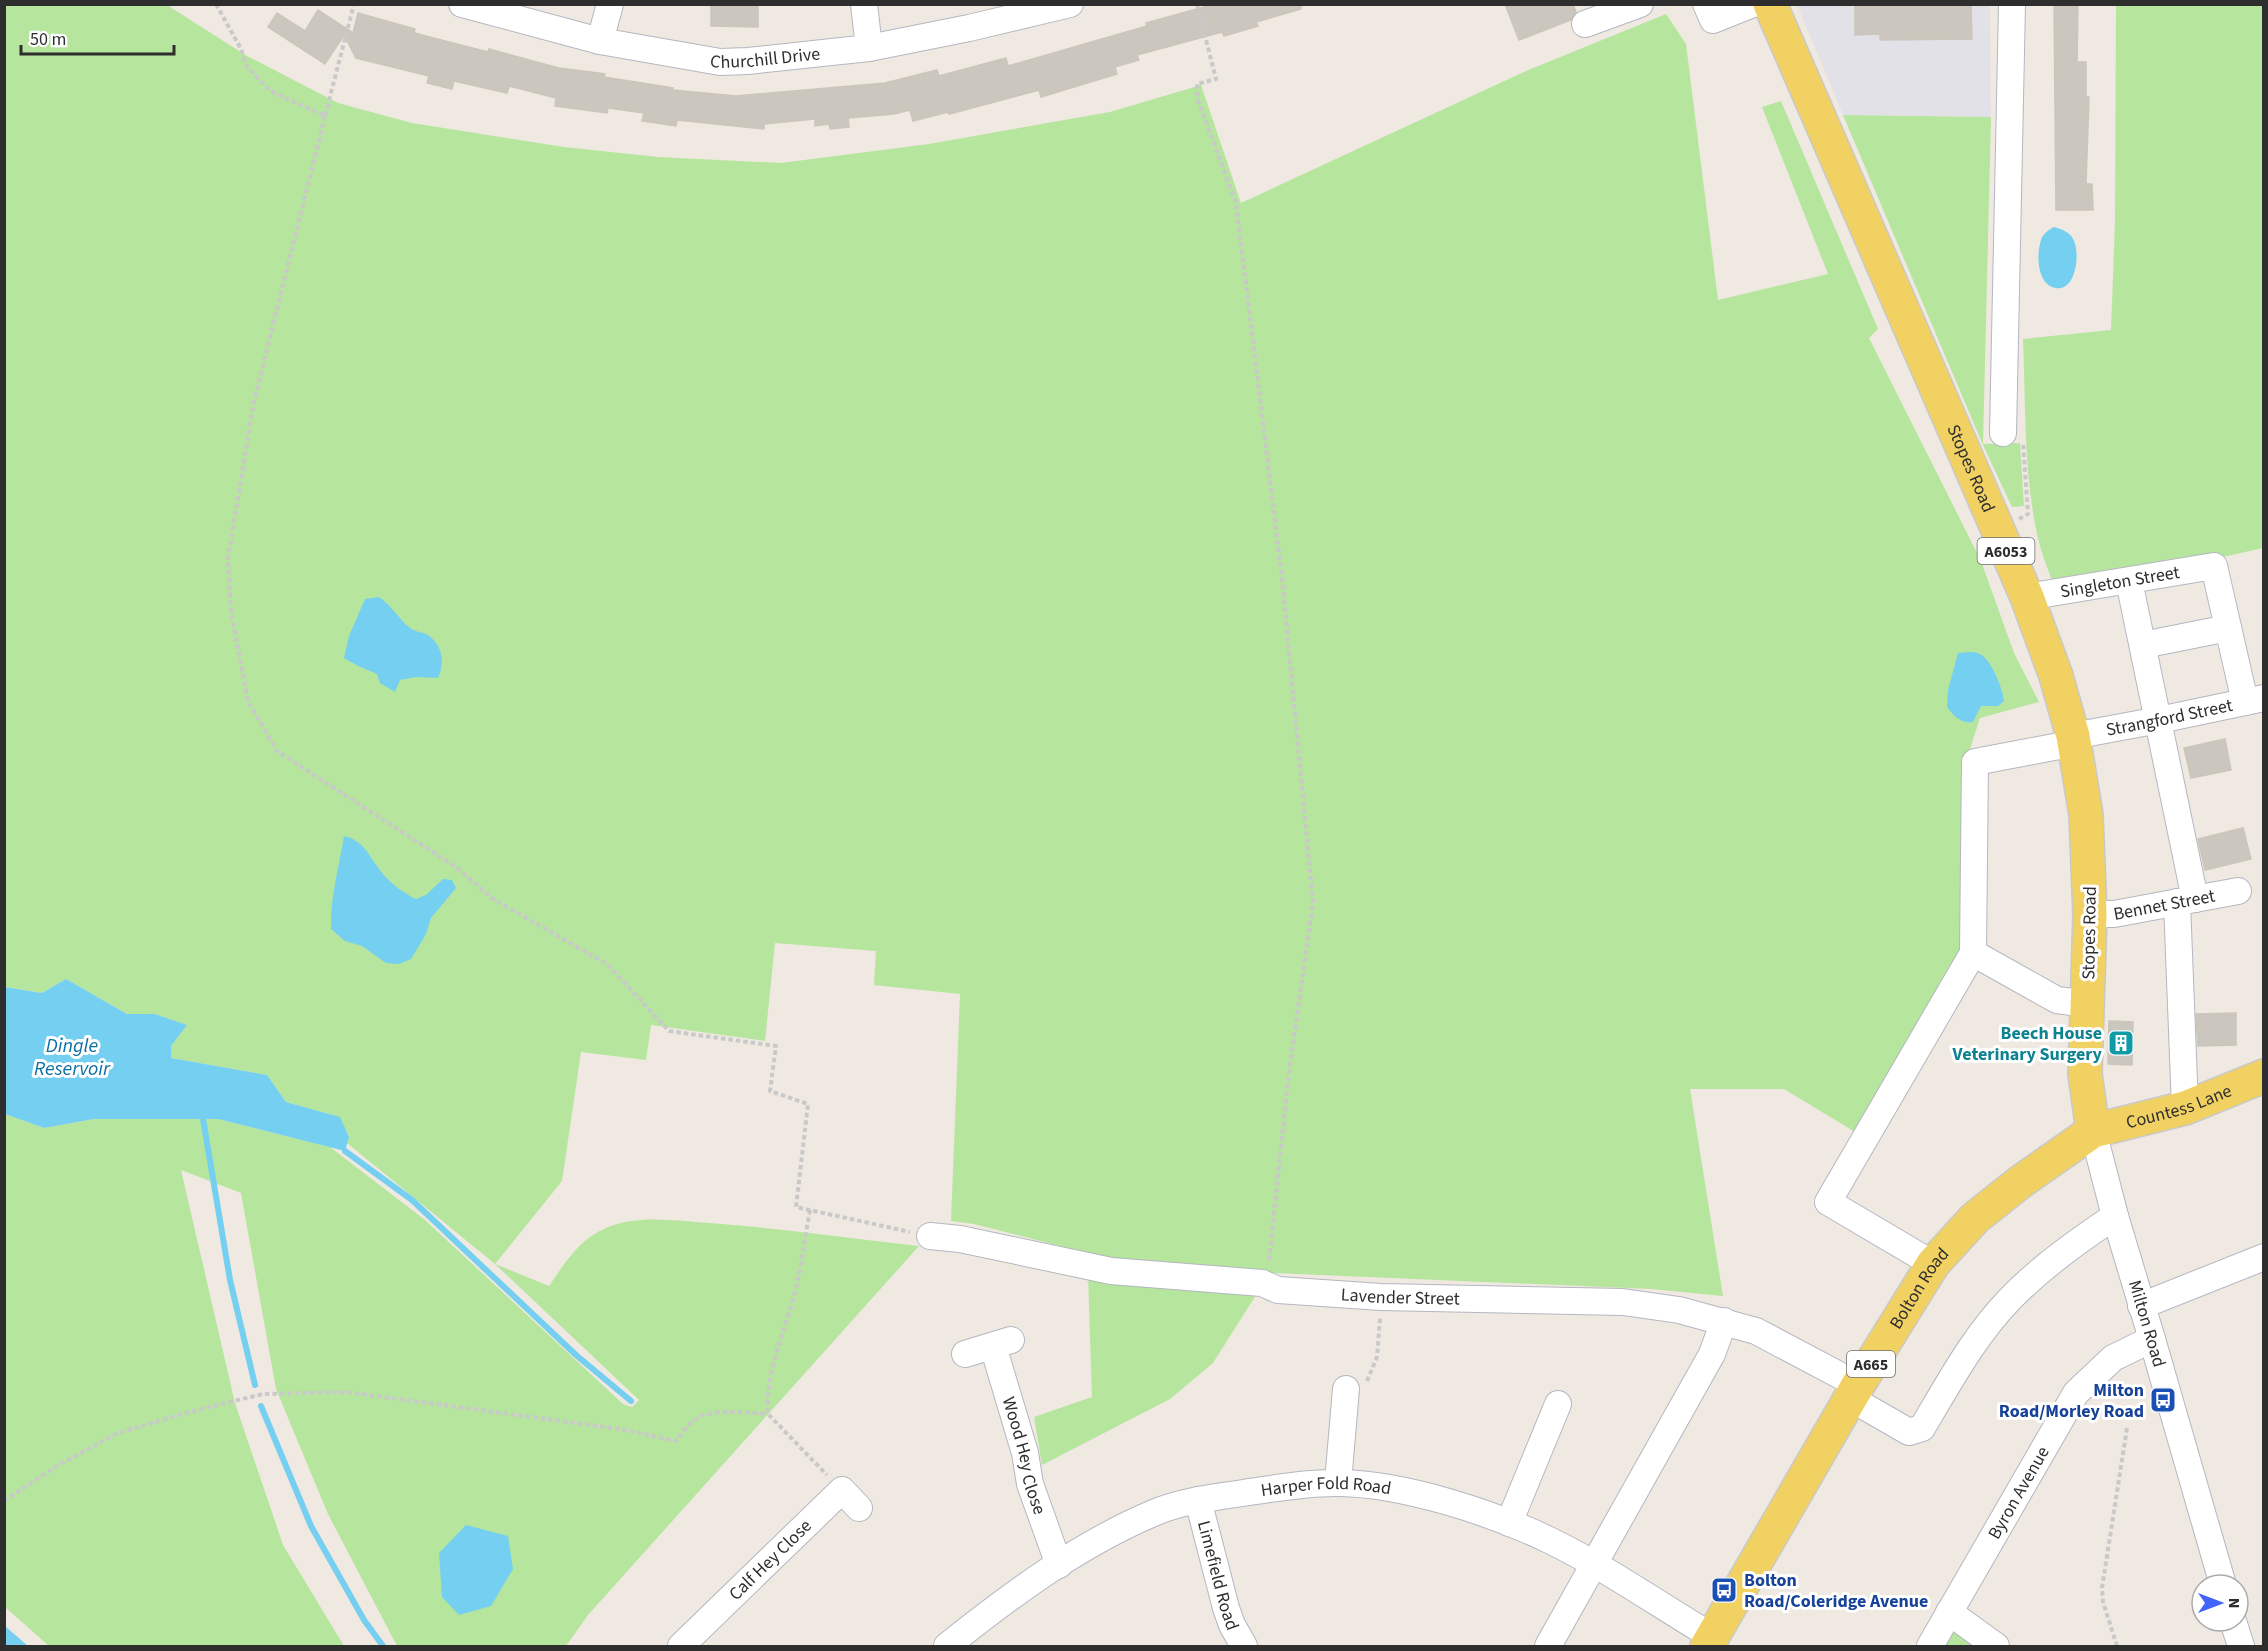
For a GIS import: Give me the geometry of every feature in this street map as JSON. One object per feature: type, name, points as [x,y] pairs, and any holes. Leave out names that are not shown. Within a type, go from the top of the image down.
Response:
[{"type":"main road","name":"Stopes Road","points":[[1770,4],[1996,531],[2027,597],[2056,676],[2074,739],[2086,815],[2090,914],[2085,1074],[2093,1131]]},
{"type":"main road","name":"Countess Lane","points":[[2093,1131],[2185,1108],[2264,1076]]},
{"type":"main road","name":"Bolton Road","points":[[1710,1642],[1854,1392],[1933,1264],[1975,1218],[2019,1183],[2093,1131]]},
{"type":"street","name":"Churchill Drive","points":[[462,4],[600,41],[720,62],[869,48],[969,28],[1070,4]]},
{"type":"street","points":[[600,41],[610,4]]},
{"type":"street","points":[[864,4],[869,48]]},
{"type":"street","points":[[1585,24],[1640,4]]},
{"type":"street","points":[[1706,4],[1713,20],[1753,4]]},
{"type":"street","points":[[2003,433],[2012,4]]},
{"type":"street","name":"Singleton Street","points":[[2027,597],[2214,566],[2228,628]]},
{"type":"street","points":[[2129,581],[2159,720],[2186,901],[2185,1108]]},
{"type":"street","points":[[2143,645],[2228,628],[2254,700]]},
{"type":"street","name":"Strangford Street","points":[[1973,953],[1975,762],[2254,700]]},
{"type":"street","name":"Bennet Street","points":[[2090,914],[2114,914],[2238,891]]},
{"type":"street","points":[[1933,1264],[1828,1202],[1973,953],[2057,1000],[2088,1004]]},
{"type":"street","name":"Milton Road","points":[[2093,1131],[2115,1216],[2220,1573]]},
{"type":"street","name":"Lavender Street","points":[[930,1236],[960,1239],[1111,1271],[1262,1283],[1278,1290],[1381,1297],[1623,1302],[1679,1310],[1756,1331],[1854,1392],[1909,1432],[1922,1428],[1968,1352],[2010,1299],[2052,1262],[2115,1216]]},
{"type":"street","points":[[2141,1306],[2264,1257]]},
{"type":"street","points":[[1548,1647],[1712,1354],[1724,1321]]},
{"type":"street","name":"Byron Avenue","points":[[1930,1647],[2076,1394],[2113,1358],[2152,1338]]},
{"type":"street","name":"Wood Hey Close","points":[[965,1354],[1002,1343],[1030,1485],[1059,1565]]},
{"type":"street","points":[[1338,1482],[1344,1389]]},
{"type":"street","points":[[1509,1523],[1546,1413]]},
{"type":"street","name":"Harper Fold Road","points":[[947,1647],[992,1610],[1059,1565],[1158,1511],[1198,1500],[1297,1485],[1338,1482],[1380,1486],[1423,1496],[1509,1523],[1550,1540],[1594,1565],[1710,1642]]},
{"type":"street","name":"Calf Hey Close","points":[[681,1647],[850,1499]]},
{"type":"street","name":"Limefield Road","points":[[1198,1500],[1226,1608],[1244,1647]]},
{"type":"street","points":[[1949,1612],[1996,1647]]},
{"type":"path","points":[[216,4],[241,49],[246,67],[270,91],[325,116]]},
{"type":"path","points":[[354,4],[254,401],[228,558],[231,612],[248,701],[277,751],[456,867],[493,899],[607,964],[669,1031],[776,1046],[770,1091],[808,1104],[796,1207],[930,1236]]},
{"type":"path","points":[[1197,4],[1216,79],[1197,84],[1198,100],[1236,203],[1282,578],[1313,902],[1288,1080],[1269,1262],[1280,1269],[1278,1290]]},
{"type":"path","points":[[1996,531],[2028,514],[2023,438],[2003,433]]},
{"type":"path","points":[[810,1210],[796,1288],[770,1374],[768,1414],[850,1499]]},
{"type":"path","points":[[1344,1389],[1377,1358],[1381,1297]]},
{"type":"path","points":[[4,1501],[58,1465],[118,1433],[263,1394],[346,1392],[620,1429],[676,1441],[696,1419],[703,1416],[723,1413],[768,1414]]},
{"type":"path","points":[[2117,1647],[2103,1602],[2102,1588],[2127,1428]]},
{"type":"shaded area","points":[[1797,5],[1990,5],[1991,117],[1843,115]]},
{"type":"green space","points":[[5,5],[167,5],[247,56],[338,103],[412,123],[564,147],[658,157],[781,163],[929,144],[1110,112],[1201,85],[1241,203],[1526,71],[1666,14],[1686,44],[1718,300],[1828,274],[1762,107],[1781,101],[1878,329],[1869,338],[1981,561],[2014,653],[2039,702],[1980,718],[1969,752],[1966,951],[1860,1135],[1784,1089],[1690,1089],[1723,1296],[1651,1289],[1274,1273],[1120,1261],[974,1224],[951,1221],[960,994],[874,985],[876,951],[775,943],[765,1041],[651,1025],[646,1060],[581,1052],[562,1181],[495,1264],[347,1143],[349,1136],[336,1116],[286,1102],[267,1075],[171,1058],[171,1046],[186,1025],[155,1014],[127,1014],[66,979],[42,993],[5,987]]},
{"type":"green space","points":[[2116,5],[2263,5],[2263,548],[2055,589],[2040,546],[2031,496],[2026,443],[2023,339],[2111,330],[2115,222]]},
{"type":"green space","points":[[1843,115],[1991,117],[1983,444],[2020,443],[2024,506],[2012,507],[1983,445]]},
{"type":"green space","points":[[5,1114],[44,1128],[94,1119],[218,1119],[330,1147],[425,1220],[623,1404],[632,1407],[639,1400],[495,1264],[549,1286],[573,1253],[588,1238],[618,1224],[644,1220],[762,1228],[919,1246],[588,1615],[566,1646],[397,1646],[328,1514],[276,1389],[241,1193],[181,1170],[235,1403],[283,1545],[344,1646],[49,1646],[5,1607]]},
{"type":"green space","points":[[1088,1274],[1256,1295],[1213,1363],[1170,1399],[1042,1465],[1034,1417],[1092,1397]]},
{"type":"green space","points":[[1950,1626],[1981,1646],[1945,1646]]},
{"type":"water","points":[[2054,227],[2065,231],[2072,237],[2077,253],[2072,278],[2063,288],[2050,286],[2045,281],[2040,268],[2041,240],[2046,232]]},
{"type":"water","points":[[379,597],[410,628],[428,635],[437,644],[442,661],[438,678],[416,677],[400,680],[395,692],[380,683],[377,674],[344,658],[349,636],[365,599]]},
{"type":"water","points":[[1972,652],[1982,655],[1995,673],[2003,696],[2004,701],[1998,706],[1981,706],[1973,722],[1961,721],[1947,707],[1948,690],[1958,653]]},
{"type":"water","points":[[344,836],[360,844],[389,881],[416,899],[426,895],[443,879],[452,880],[456,888],[431,918],[426,934],[411,959],[399,964],[386,963],[362,946],[345,941],[331,929],[333,894]]},
{"type":"water","name":"Dingle Reservoir","points":[[66,979],[127,1014],[155,1014],[187,1025],[171,1046],[171,1058],[267,1075],[286,1102],[340,1117],[349,1137],[345,1151],[218,1119],[94,1119],[44,1128],[5,1114],[5,987],[42,993]]},
{"type":"water","points":[[466,1525],[508,1536],[513,1569],[491,1606],[459,1615],[442,1597],[439,1553]]},
{"type":"water","points":[[5,1626],[28,1646],[5,1646]]},
{"type":"building","points":[[711,4],[758,4],[758,27],[711,26]]},
{"type":"building","points":[[1203,4],[1301,4],[1301,9],[1256,22],[1258,26],[1224,36],[1222,32],[1137,55],[1139,60],[1115,67],[1117,74],[1041,97],[1039,90],[949,114],[948,112],[913,121],[910,110],[894,114],[848,118],[849,127],[830,129],[829,124],[815,126],[815,119],[764,124],[764,129],[677,120],[676,126],[642,121],[644,113],[608,108],[607,113],[555,106],[556,98],[509,86],[507,93],[454,81],[452,89],[427,83],[429,76],[356,58],[344,35],[325,64],[268,27],[277,13],[305,31],[318,10],[353,33],[358,13],[415,29],[414,33],[488,52],[489,49],[559,68],[605,74],[604,77],[673,88],[673,90],[736,96],[885,83],[937,70],[939,76],[1006,58],[1008,66],[1147,26],[1146,23],[1204,7]]},
{"type":"building","points":[[1505,4],[1573,4],[1576,12],[1571,20],[1519,40]]},
{"type":"building","points":[[1855,4],[1971,4],[1972,39],[1880,40],[1880,34],[1855,35]]},
{"type":"building","points":[[2054,4],[2078,4],[2077,62],[2086,62],[2086,97],[2089,97],[2086,184],[2092,184],[2093,210],[2056,210]]},
{"type":"building","points":[[2225,739],[2231,770],[2191,778],[2184,748]]},
{"type":"building","points":[[2243,828],[2251,859],[2205,870],[2198,839]]},
{"type":"building","points":[[2236,1013],[2236,1045],[2198,1046],[2196,1014]]},
{"type":"building","name":"Beech House Veterinary Surgery","points":[[2109,1021],[2133,1022],[2132,1065],[2108,1064]]},
{"type":"waterway","points":[[203,1119],[230,1280],[255,1385]]},
{"type":"waterway","points":[[345,1151],[412,1200],[576,1355],[631,1401]]},
{"type":"waterway","points":[[261,1406],[311,1526],[364,1620],[383,1646]]},
{"type":"place","name":"Beech House Veterinary Surgery","points":[[2121,1043]]},
{"type":"place","name":"Milton Road/Morley Road","points":[[2163,1400]]},
{"type":"place","name":"Bolton Road/Coleridge Avenue","points":[[1724,1590]]}]
